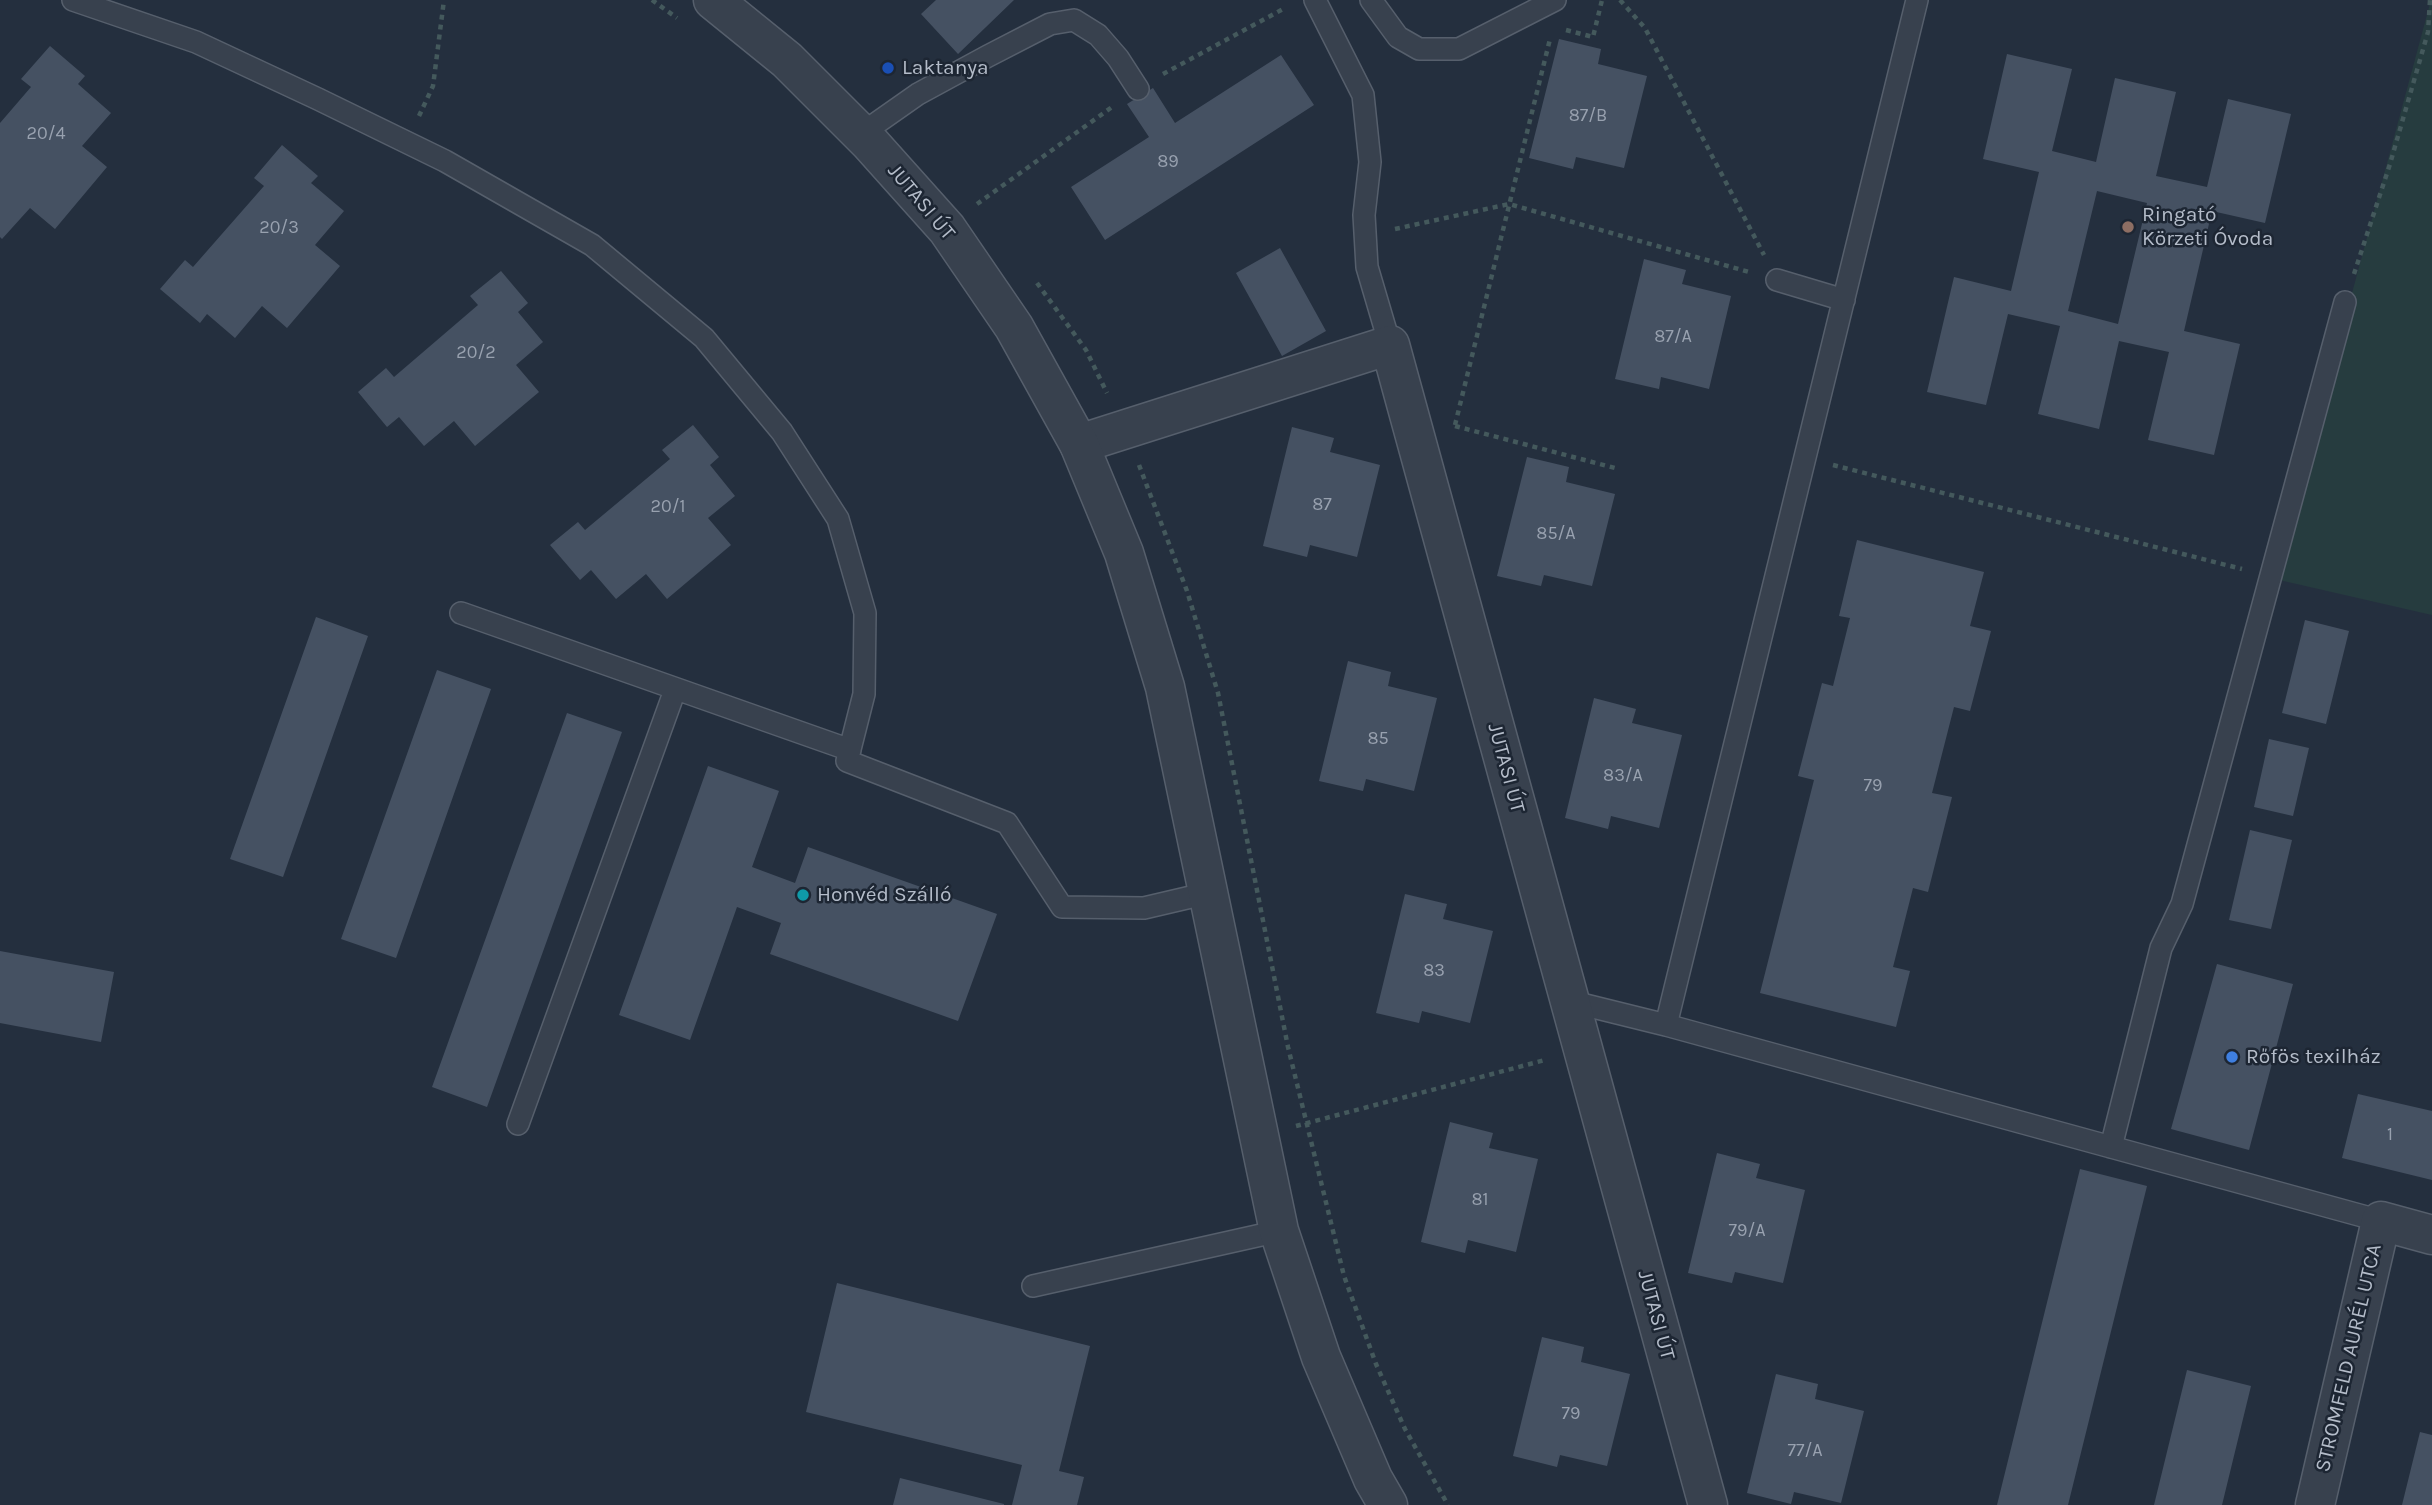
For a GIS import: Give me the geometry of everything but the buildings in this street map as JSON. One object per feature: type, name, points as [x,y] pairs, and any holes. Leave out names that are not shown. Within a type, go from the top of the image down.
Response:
[{"type":"street","name":"JUTASI ÚT","points":[[713,0],[787,60],[861,134],[947,229],[1014,327],[1079,444],[1124,553],[1165,687],[1279,1231],[1321,1357],[1373,1479],[1388,1505]]},
{"type":"street","name":"JUTASI ÚT","points":[[1390,345],[1708,1505]]},
{"type":"street","points":[[1079,444],[1390,345]]},
{"type":"street","name":"STROMFELD AURÉL UTCA","points":[[2315,1505],[2381,1221],[2432,1235]]},
{"type":"lane","points":[[73,0],[196,43],[408,143],[445,161],[592,245],[704,338],[782,432],[838,519],[865,613],[864,694],[847,761],[1007,824],[1062,907],[1144,908],[1208,892]]},
{"type":"lane","points":[[1315,0],[1363,94],[1370,162],[1364,215],[1367,267],[1390,345]]},
{"type":"lane","points":[[1371,0],[1398,37],[1419,49],[1459,50],[1555,0]]},
{"type":"lane","points":[[1667,1025],[1917,0]]},
{"type":"lane","points":[[861,134],[918,94],[988,56],[1050,24],[1074,20],[1098,35],[1118,58],[1138,89]]},
{"type":"lane","points":[[1777,280],[1844,300]]},
{"type":"lane","points":[[2111,1147],[2161,948],[2182,904],[2345,302]]},
{"type":"lane","points":[[461,613],[850,750]]},
{"type":"lane","points":[[518,1124],[675,690]]},
{"type":"lane","points":[[1569,1002],[1667,1025],[2381,1221]]},
{"type":"lane","points":[[1033,1286],[1279,1231]]},
{"type":"path","points":[[408,143],[433,86],[444,0]]},
{"type":"path","points":[[652,0],[686,26]]},
{"type":"path","points":[[1455,426],[1553,27],[1593,37],[1602,0]]},
{"type":"path","points":[[1620,0],[1645,28],[1777,280]]},
{"type":"path","points":[[2345,302],[2390,164],[2428,33],[2430,0]]},
{"type":"path","points":[[1397,229],[1509,204],[1777,280]]},
{"type":"path","points":[[1418,446],[1455,426],[1615,468]]},
{"type":"path","points":[[1805,458],[2269,576]]},
{"type":"path","points":[[1295,1127],[1583,1050]]},
{"type":"green space","points":[[2432,0],[2432,615],[2275,579]]},
{"type":"place","name":"Laktanya","points":[[888,68]]},
{"type":"place","name":"Ringató Körzeti Óvoda","points":[[2128,227]]},
{"type":"place","name":"Honvéd Szálló","points":[[803,895]]},
{"type":"place","name":"Rőfös texilház","points":[[2232,1057]]}]
